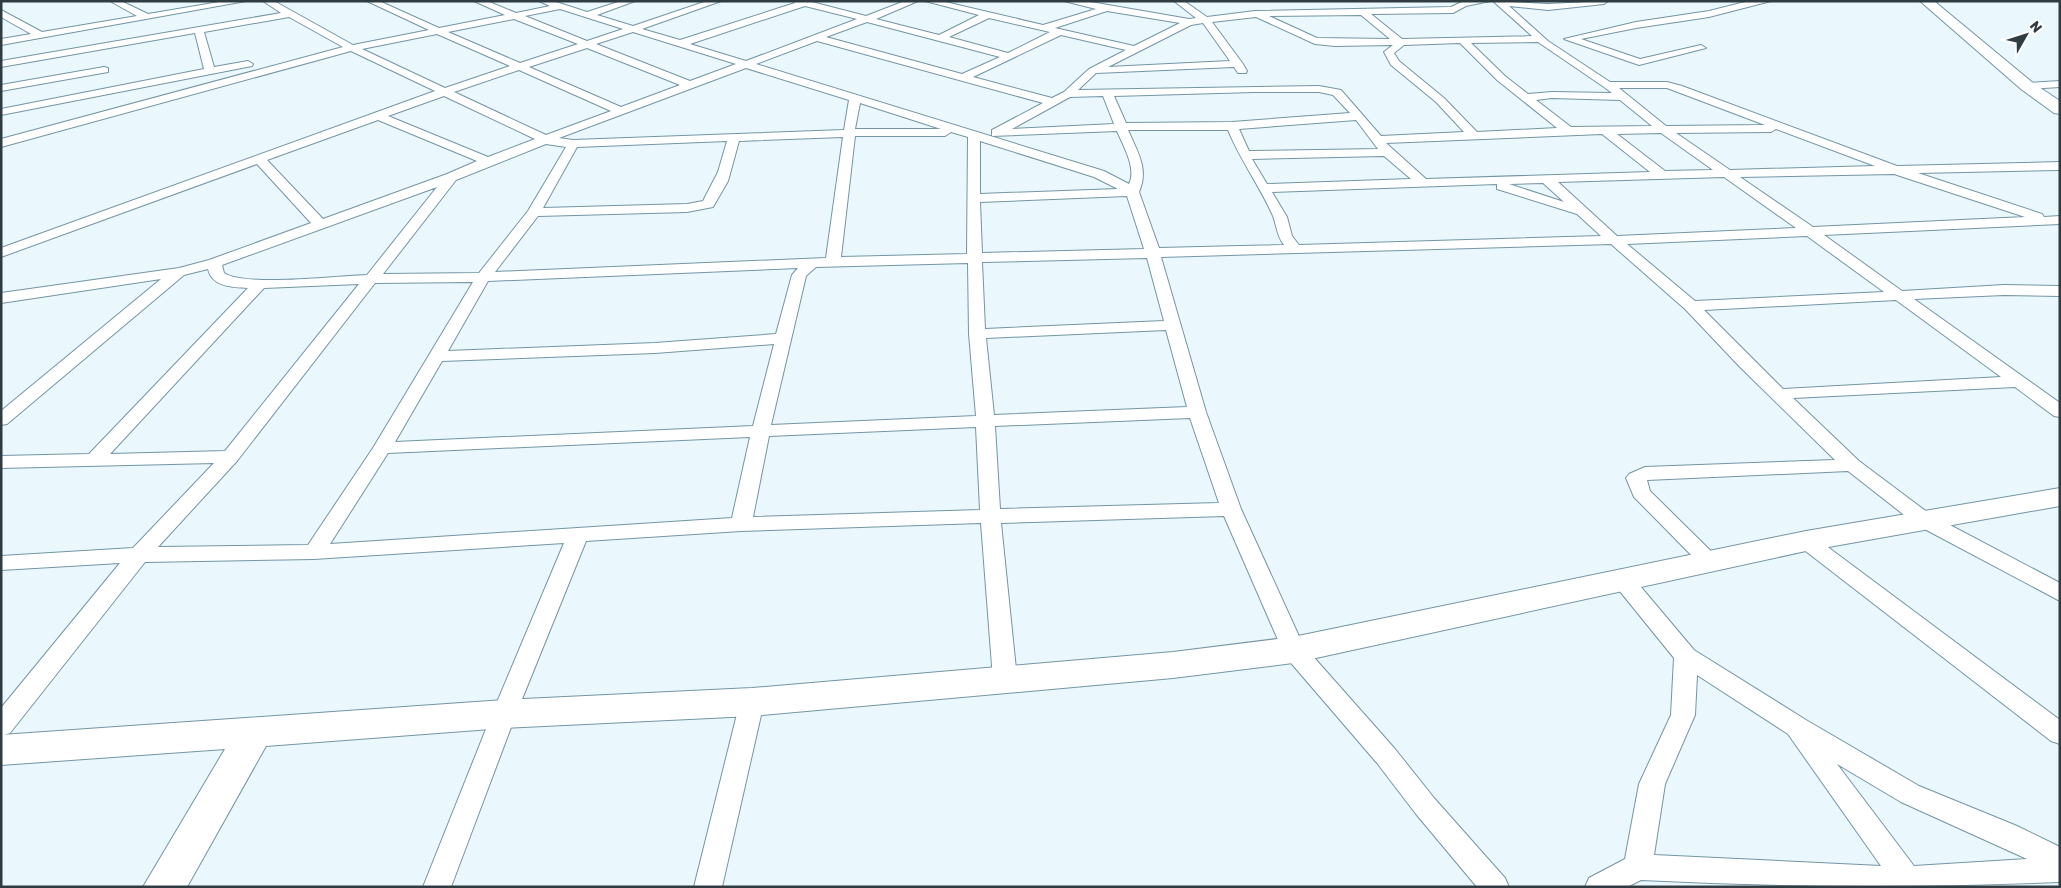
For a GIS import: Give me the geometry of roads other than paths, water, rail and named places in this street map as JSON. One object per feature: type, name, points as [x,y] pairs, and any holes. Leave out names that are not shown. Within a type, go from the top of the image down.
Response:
[{"type":"main road","points":[[1926,1],[2027,86],[2060,109]]},
{"type":"main road","points":[[1,750],[504,714],[752,702],[1173,665],[1293,650],[1806,541],[2060,497]]},
{"type":"main road","points":[[164,887],[256,731]]},
{"type":"street","points":[[114,1],[146,17]]},
{"type":"street","points":[[267,1],[349,47],[443,92],[546,140],[573,144],[848,133],[996,133],[1121,127],[1232,126],[1359,116]]},
{"type":"street","points":[[371,1],[620,111]]},
{"type":"street","points":[[478,1],[585,45],[690,84]]},
{"type":"street","points":[[543,1],[1099,174],[1132,192],[1154,253],[1171,325],[1197,412],[1232,509],[1293,650],[1386,756],[1425,806],[1495,887]]},
{"type":"street","points":[[586,15],[631,1]]},
{"type":"street","points":[[1,253],[443,92],[717,1]]},
{"type":"street","points":[[1,298],[179,272],[214,264],[452,177],[488,161],[744,63],[818,38],[914,1]]},
{"type":"street","points":[[929,1],[1133,49]]},
{"type":"street","points":[[1068,1],[1105,9],[1141,12],[1189,22],[1255,14],[1453,10],[1469,3],[1497,4],[1540,39],[1608,85],[1661,128],[1900,296],[2016,382],[2060,412]]},
{"type":"street","points":[[1178,1],[1206,21],[1254,89]]},
{"type":"street","points":[[1453,1],[1548,7],[1604,1]]},
{"type":"street","points":[[1701,48],[1639,62],[1569,39],[1767,1]]},
{"type":"street","points":[[1,42],[236,2]]},
{"type":"street","points":[[682,43],[800,2],[1009,56]]},
{"type":"street","points":[[1,112],[559,6]]},
{"type":"street","points":[[1044,28],[1105,9]]},
{"type":"street","points":[[1,13],[40,35]]},
{"type":"street","points":[[1364,13],[1400,42]]},
{"type":"street","points":[[1,88],[199,30],[290,14]]},
{"type":"street","points":[[1255,14],[1315,41],[1335,43],[1540,39]]},
{"type":"street","points":[[940,38],[988,15]]},
{"type":"street","points":[[996,133],[1068,94],[1093,71],[1189,22]]},
{"type":"street","points":[[106,24],[103,58],[106,115]]},
{"type":"street","points":[[199,30],[210,72]]},
{"type":"street","points":[[963,78],[1059,32]]},
{"type":"street","points":[[818,38],[1052,102]]},
{"type":"street","points":[[1462,40],[1525,98],[1568,131]]},
{"type":"street","points":[[1400,42],[1399,45],[1389,52],[1395,63],[1440,100],[1474,136]]},
{"type":"street","points":[[1,143],[349,47]]},
{"type":"street","points":[[1,64],[103,58]]},
{"type":"street","points":[[1093,71],[1238,64]]},
{"type":"street","points":[[2027,86],[2060,84]]},
{"type":"street","points":[[1608,85],[1666,85],[1899,171],[2054,221]]},
{"type":"street","points":[[1068,94],[1254,89],[1311,89],[1337,92],[1359,116],[1387,152],[1422,182]]},
{"type":"street","points":[[1108,94],[1137,172],[1138,179],[1132,192]]},
{"type":"street","points":[[1525,98],[1552,95],[1623,97]]},
{"type":"street","points":[[833,262],[848,133],[855,98]]},
{"type":"street","points":[[379,116],[488,161]]},
{"type":"street","points":[[1232,126],[1244,154],[1280,217],[1285,237],[1295,249]]},
{"type":"street","points":[[1378,140],[1568,131],[1607,132],[1661,128],[1780,127]]},
{"type":"street","points":[[1607,132],[1662,175]]},
{"type":"street","points":[[969,133],[978,334],[990,515],[1005,679]]},
{"type":"street","points":[[534,212],[687,208],[708,204],[718,192],[730,157],[734,137]]},
{"type":"street","points":[[314,552],[382,448],[483,277],[534,212],[573,144]]},
{"type":"street","points":[[1244,154],[1387,152]]},
{"type":"street","points":[[259,159],[320,224]]},
{"type":"street","points":[[1263,188],[1662,175],[2060,166]]},
{"type":"street","points":[[1,726],[139,555],[230,457],[369,279],[452,177]]},
{"type":"street","points":[[1548,180],[1583,213],[1691,306],[1852,465],[1924,520],[2060,593]]},
{"type":"street","points":[[1486,181],[1583,213]]},
{"type":"street","points":[[973,198],[1132,192]]},
{"type":"street","points":[[214,264],[217,275],[228,282],[260,284],[369,279],[483,277],[766,264],[804,270],[833,262],[1614,240],[2054,221]]},
{"type":"street","points":[[741,524],[761,430],[784,338],[804,270]]},
{"type":"street","points":[[1,420],[179,272]]},
{"type":"street","points":[[94,460],[260,284]]},
{"type":"street","points":[[1691,306],[2004,290],[2060,291]]},
{"type":"street","points":[[978,334],[1171,325]]},
{"type":"street","points":[[438,356],[655,348],[784,338]]},
{"type":"street","points":[[1780,394],[1944,384],[2016,382]]},
{"type":"street","points":[[382,448],[985,419],[1197,412]]},
{"type":"street","points":[[1,462],[230,457]]},
{"type":"street","points":[[1711,562],[1640,493],[1636,478],[1645,473],[1852,465]]},
{"type":"street","points":[[1,563],[139,555],[314,552],[741,524],[1232,509]]},
{"type":"street","points":[[437,887],[504,714],[578,536]]},
{"type":"street","points":[[1806,541],[2060,734]]},
{"type":"street","points":[[1622,579],[1686,656],[1797,727],[1910,794],[2007,834],[2060,861]]},
{"type":"street","points":[[1638,867],[1652,784],[1683,716],[1686,656]]},
{"type":"street","points":[[708,887],[752,702]]},
{"type":"street","points":[[1797,727],[1909,884]]},
{"type":"street","points":[[1599,887],[1638,867],[1909,884],[2060,869]]}]
